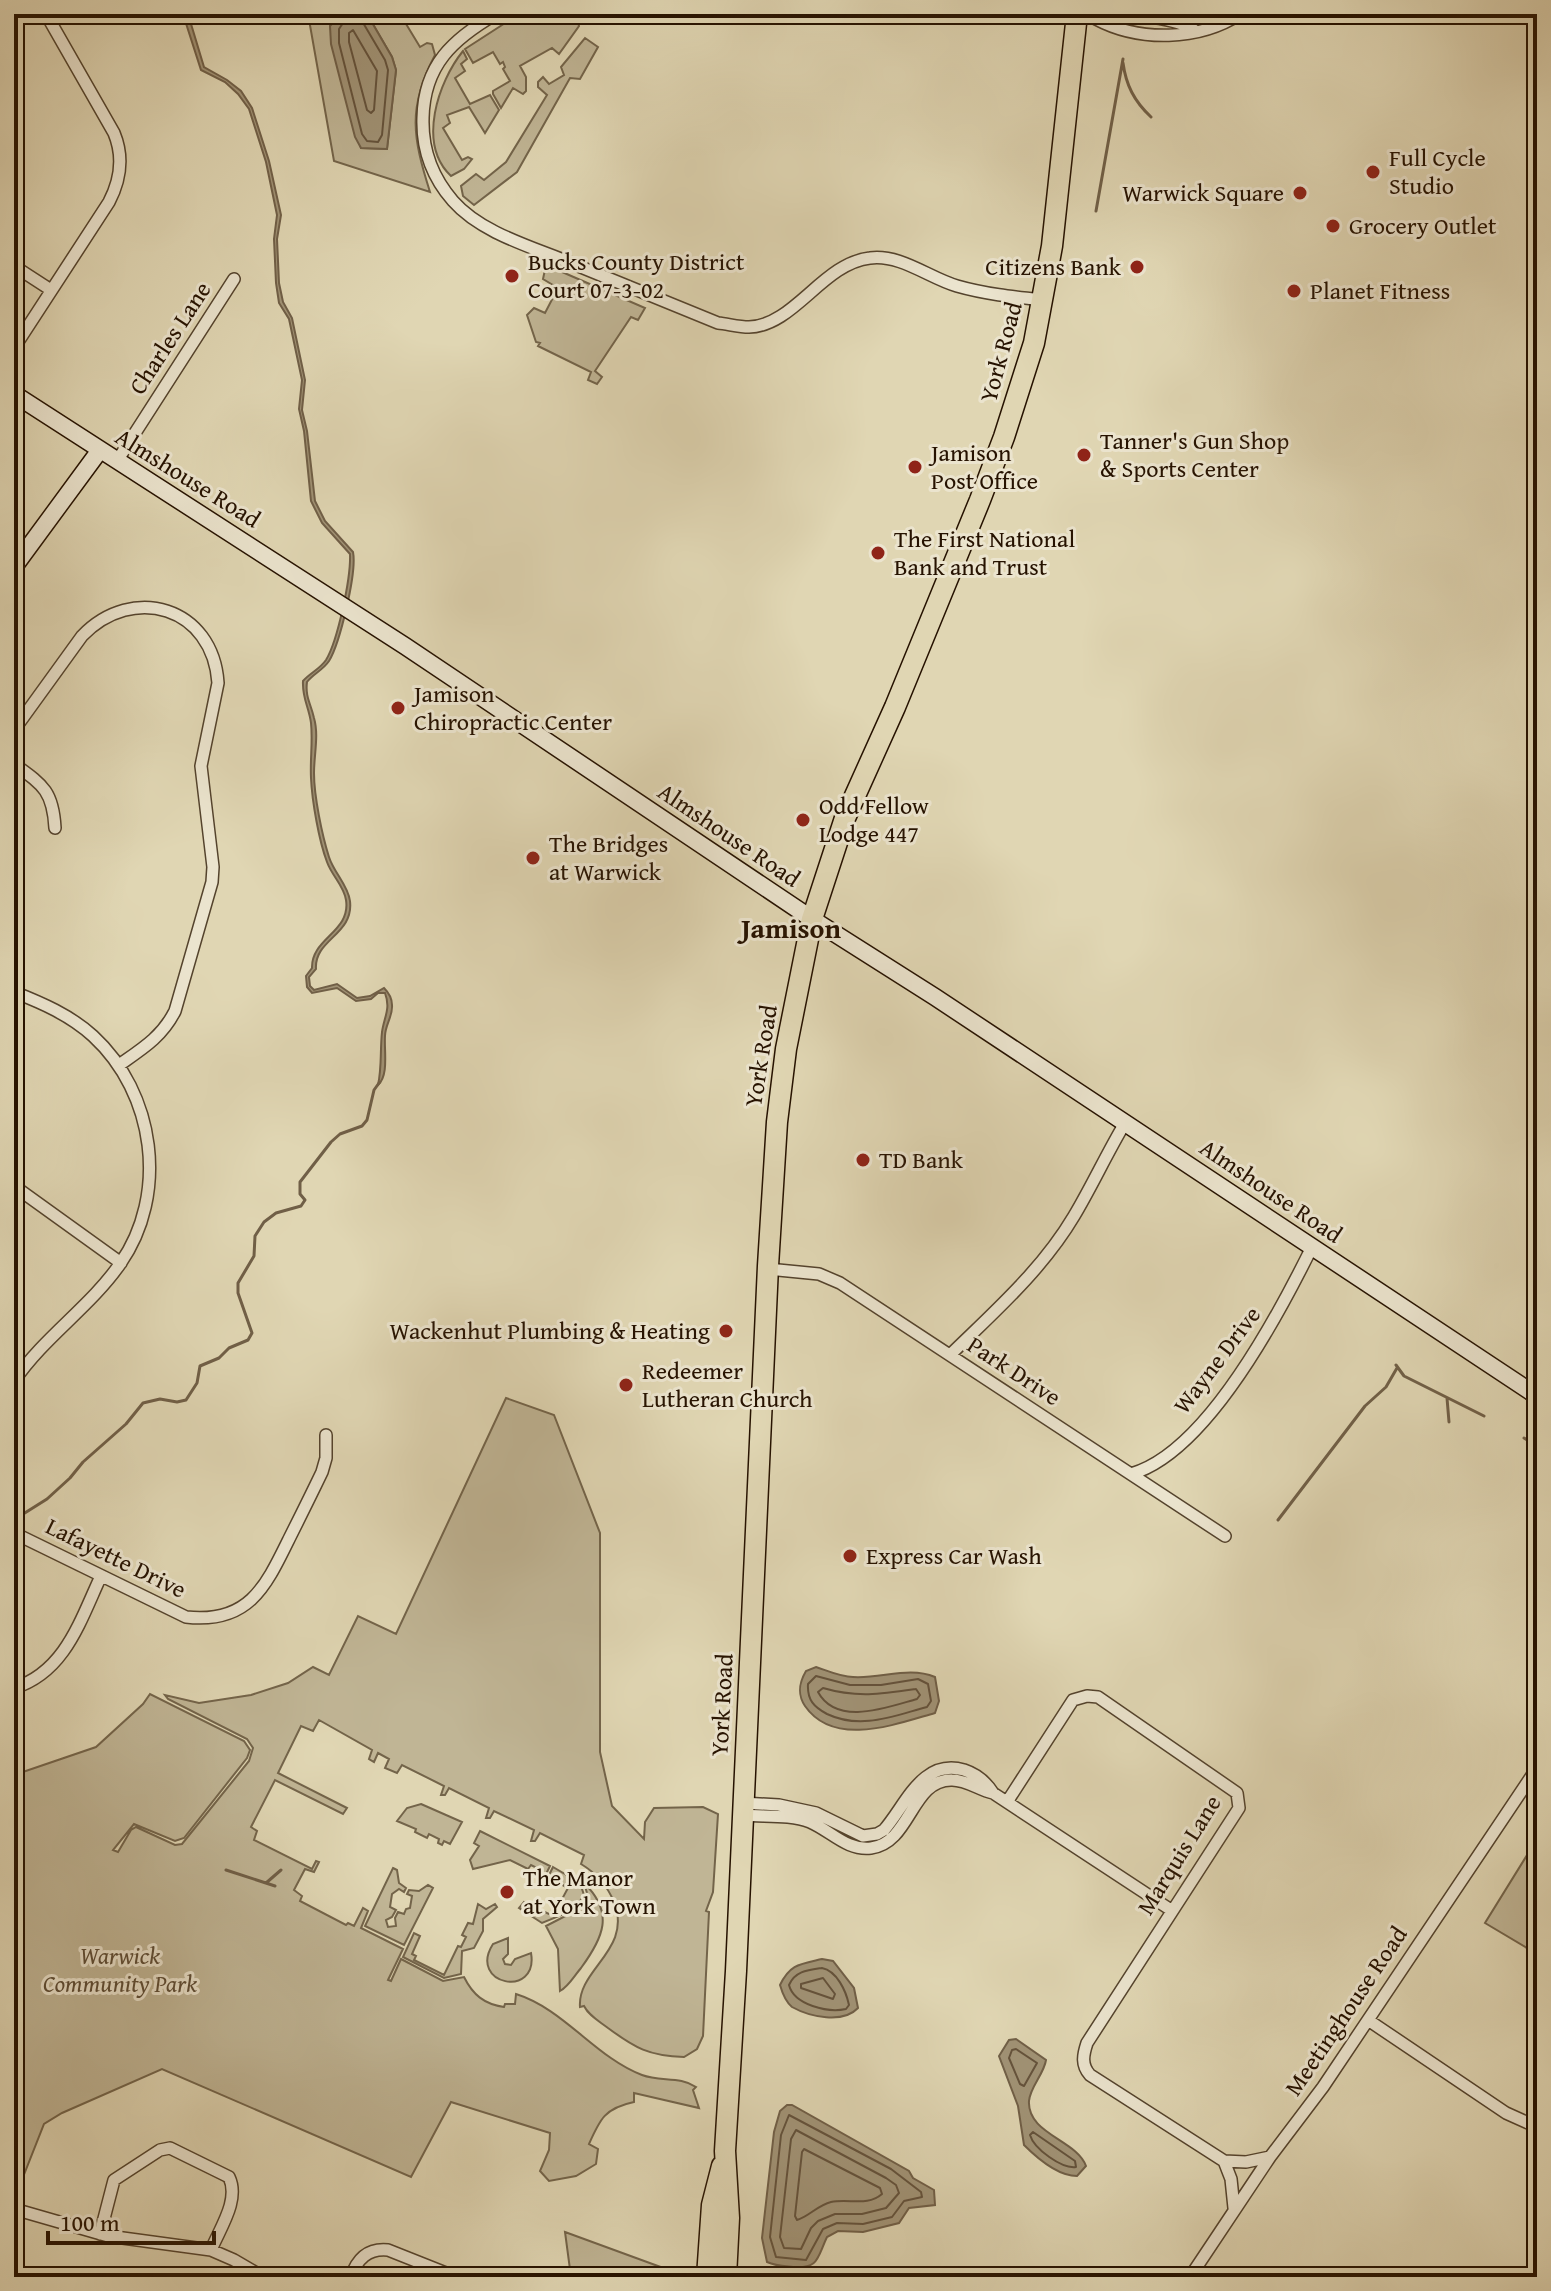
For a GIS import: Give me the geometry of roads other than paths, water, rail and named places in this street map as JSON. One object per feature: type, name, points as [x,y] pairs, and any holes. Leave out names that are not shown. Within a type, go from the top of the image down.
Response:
[{"type":"highway","name":"York Road","points":[[726,2277],[729,2218],[725,2151],[768,1269],[777,1122],[786,1049],[812,919],[845,818],[907,679],[1004,437],[1034,343],[1083,16]]},
{"type":"highway","name":"York Road","points":[[707,2277],[712,2205],[725,2151]]},
{"type":"main road","name":"Almshouse Road","points":[[14,394],[405,646],[812,919],[1537,1396]]},
{"type":"main road","points":[[14,567],[100,450]]},
{"type":"street","points":[[14,348],[109,202],[121,168],[114,133],[46,14]]},
{"type":"street","points":[[496,14],[463,33],[438,63],[427,84],[423,130],[433,176],[455,203],[494,230],[718,323],[749,327],[778,317],[853,261],[873,257],[898,261],[955,286],[1042,300]]},
{"type":"street","points":[[1083,16],[1114,15],[1182,23],[1194,30],[1219,25],[1240,14]]},
{"type":"street","points":[[14,266],[51,290]]},
{"type":"street","name":"Charles Lane","points":[[117,461],[234,279]]},
{"type":"street","points":[[14,730],[82,636],[114,612],[142,607],[169,612],[194,627],[209,647],[218,683],[201,766],[213,867],[212,882],[175,1011],[168,1025],[154,1041],[119,1065]]},
{"type":"street","points":[[14,764],[47,790],[54,807],[55,828]]},
{"type":"street","points":[[14,992],[66,1016],[94,1037],[119,1065],[143,1117],[150,1169],[141,1221],[121,1263],[98,1291],[31,1358],[14,1381]]},
{"type":"street","points":[[950,1355],[1041,1262],[1074,1217],[1125,1123]]},
{"type":"street","points":[[14,1186],[121,1263]]},
{"type":"street","name":"Wayne Drive","points":[[1131,1474],[1146,1470],[1167,1455],[1198,1426],[1236,1380],[1281,1311],[1312,1247]]},
{"type":"street","name":"Park Drive","points":[[768,1269],[826,1275],[1225,1536]]},
{"type":"street","name":"Lafayette Drive","points":[[14,1533],[186,1617],[202,1619],[239,1610],[268,1581],[322,1472],[326,1458],[326,1435]]},
{"type":"street","points":[[14,1688],[38,1678],[61,1657],[101,1576]]},
{"type":"street","name":"Marquis Lane","points":[[1007,1802],[1073,1700],[1087,1696],[1098,1697],[1232,1787],[1239,1800],[1239,1808],[1087,2043],[1083,2057],[1085,2070],[1224,2161]]},
{"type":"street","name":"Meetinghouse Road","points":[[1190,2277],[1234,2208],[1323,2087],[1537,1768]]},
{"type":"street","points":[[743,1809],[779,1805],[803,1809],[863,1836],[877,1834],[884,1830],[925,1776],[942,1769],[961,1769],[987,1783],[993,1793],[1171,1910]]},
{"type":"street","points":[[1368,2020],[1506,2113],[1537,2127]]},
{"type":"street","points":[[104,2235],[114,2180],[160,2150],[170,2148],[229,2177],[233,2186],[234,2196],[211,2250]]},
{"type":"street","points":[[1234,2208],[1231,2179],[1224,2161],[1246,2162],[1270,2157]]},
{"type":"street","points":[[14,2209],[104,2235],[211,2250],[263,2277]]},
{"type":"street","points":[[351,2277],[362,2257],[380,2249],[456,2277]]},
{"type":"water","points":[[183,14],[188,14],[204,67],[241,91],[252,108],[269,161],[281,215],[277,239],[279,283],[283,302],[292,318],[305,380],[302,410],[315,501],[325,521],[353,552],[350,591],[338,639],[329,661],[307,682],[316,731],[314,773],[319,815],[329,857],[349,895],[350,912],[340,930],[321,950],[316,969],[309,977],[314,990],[337,984],[357,998],[370,996],[384,988],[389,994],[392,1009],[385,1032],[385,1069],[378,1085],[387,1008],[385,993],[356,1001],[337,988],[312,993],[307,987],[306,976],[318,949],[343,920],[346,900],[327,862],[316,821],[311,778],[311,723],[303,681],[324,663],[331,651],[343,608],[350,554],[322,523],[311,501],[299,409],[302,380],[289,319],[279,303],[274,239],[277,215],[266,162],[249,109],[225,82],[201,70]]},
{"type":"water","points":[[341,14],[367,14],[392,57],[396,70],[387,149],[361,148],[355,137],[331,44],[330,26]]},
{"type":"water","points":[[816,1667],[848,1677],[925,1674],[935,1677],[939,1701],[935,1713],[884,1727],[849,1730],[832,1726],[817,1719],[801,1697],[800,1688],[806,1671]]},
{"type":"water","points":[[822,1959],[833,1961],[854,1988],[858,2008],[852,2013],[835,2017],[817,2016],[792,2007],[786,2000],[780,1985],[788,1973],[802,1964]]},
{"type":"water","points":[[1016,2039],[1046,2060],[1030,2096],[1031,2112],[1044,2129],[1081,2157],[1086,2166],[1077,2176],[1055,2170],[1024,2145],[1018,2106],[999,2056],[1009,2040]]},
{"type":"water","points":[[787,2105],[909,2171],[913,2178],[934,2190],[935,2205],[909,2208],[899,2223],[863,2232],[838,2231],[827,2237],[816,2261],[808,2266],[767,2262],[762,2238],[774,2132],[780,2111]]},
{"type":"waterway","points":[[1096,211],[1123,59]]},
{"type":"waterway","points":[[1123,63],[1132,92],[1151,117]]},
{"type":"waterway","points":[[20,1516],[47,1499],[70,1478],[83,1462],[126,1424],[143,1403],[160,1399],[186,1400],[197,1383],[200,1366],[248,1340],[252,1333],[238,1293],[238,1283],[254,1256],[255,1236],[264,1222],[276,1213],[301,1206],[305,1200],[300,1194],[300,1182],[331,1142],[340,1134],[362,1126],[367,1120],[374,1090],[379,1083]]},
{"type":"waterway","points":[[1396,1365],[1404,1376],[1484,1416]]},
{"type":"waterway","points":[[1278,1520],[1365,1406],[1386,1387],[1397,1368]]},
{"type":"waterway","points":[[1447,1398],[1449,1422]]},
{"type":"waterway","points":[[1524,1438],[1537,1446]]},
{"type":"waterway","points":[[226,1870],[275,1886]]},
{"type":"waterway","points":[[266,1883],[281,1870]]},
{"type":"place","name":"Full Cycle Studio","points":[[1373,172]]},
{"type":"place","name":"Warwick Square","points":[[1300,193]]},
{"type":"place","name":"Grocery Outlet","points":[[1333,226]]},
{"type":"place","name":"Citizens Bank","points":[[1137,267]]},
{"type":"place","name":"Bucks County District Court 07-3-02","points":[[512,276]]},
{"type":"place","name":"Planet Fitness","points":[[1294,291]]},
{"type":"place","name":"Tanner's Gun Shop & Sports Center","points":[[1084,455]]},
{"type":"place","name":"Jamison Post Office","points":[[915,467]]},
{"type":"place","name":"The First National Bank and Trust","points":[[878,553]]},
{"type":"place","name":"Jamison Chiropractic Center","points":[[398,708]]},
{"type":"place","name":"Odd Fellow Lodge 447","points":[[803,820]]},
{"type":"place","name":"The Bridges at Warwick","points":[[533,858]]},
{"type":"place","name":"TD Bank","points":[[863,1160]]},
{"type":"place","name":"Wackenhut Plumbing & Heating","points":[[726,1331]]},
{"type":"place","name":"Redeemer Lutheran Church","points":[[626,1385]]},
{"type":"place","name":"Express Car Wash","points":[[850,1556]]},
{"type":"place","name":"The Manor at York Town","points":[[507,1892]]},
{"type":"district","name":"Jamison","points":[[791,928]]},
{"type":"park label","name":"Warwick Community Park","points":[[120,1970]]}]
